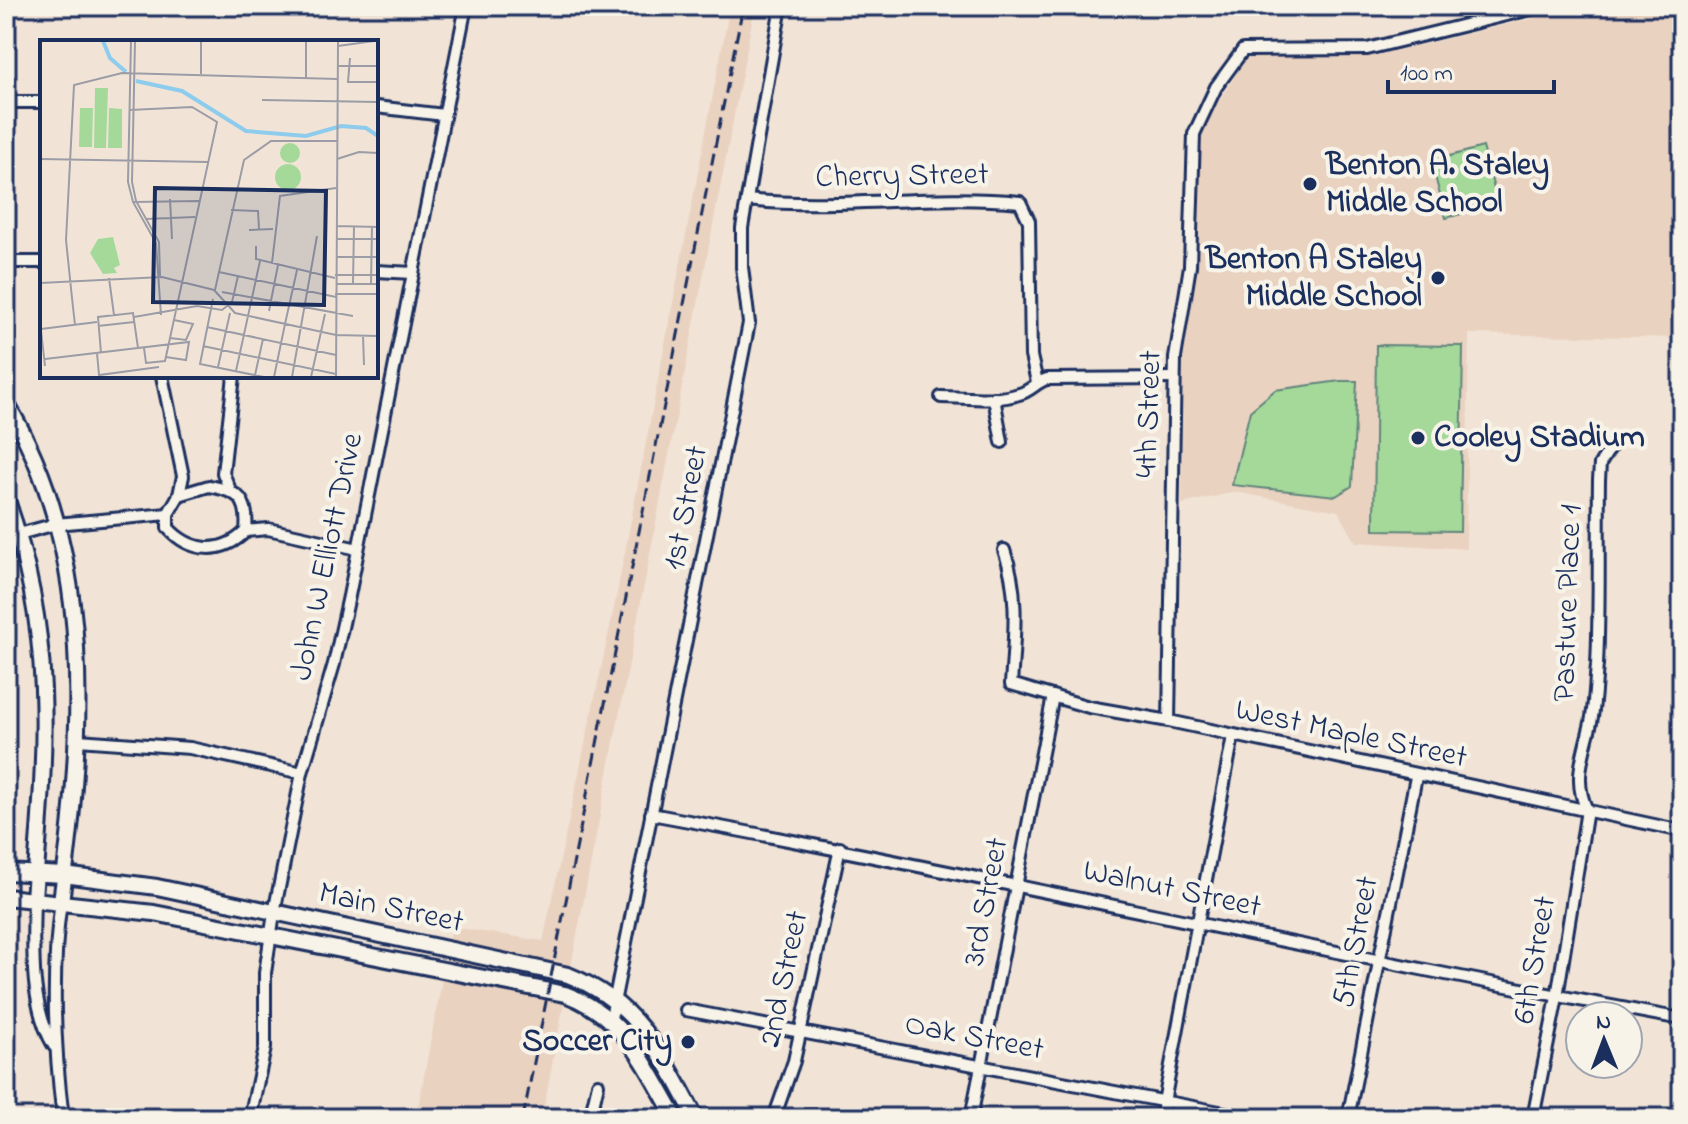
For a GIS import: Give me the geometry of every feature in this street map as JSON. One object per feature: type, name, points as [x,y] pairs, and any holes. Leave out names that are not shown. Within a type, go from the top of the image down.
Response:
[{"type":"main road","points":[[6,403],[21,428],[56,524],[74,611],[78,740],[61,901]]},
{"type":"main road","points":[[6,498],[19,534],[39,619],[46,700],[34,898]]},
{"type":"main road","name":"Main Street","points":[[6,872],[64,875],[157,887],[552,970],[583,981],[614,998],[641,1025],[696,1118]]},
{"type":"main road","name":"Main Street","points":[[6,897],[154,913],[565,994],[611,1018],[649,1068],[676,1118]]},
{"type":"street","name":"John W Elliott Drive","points":[[250,1118],[265,1048],[265,973],[274,913],[302,773],[334,664],[466,6]]},
{"type":"street","name":"1st Street","points":[[611,1018],[749,323],[742,267],[747,200],[781,6]]},
{"type":"street","name":"4th Street","points":[[1169,721],[1174,378],[1190,266],[1194,134],[1202,112],[1234,59],[1243,50],[1367,49],[1543,6]]},
{"type":"street","points":[[6,102],[40,102]]},
{"type":"street","points":[[378,107],[444,115]]},
{"type":"street","name":"Cherry Street","points":[[747,200],[821,206],[973,199],[1020,202],[1029,221],[1031,356],[1037,382]]},
{"type":"street","points":[[6,262],[40,262]]},
{"type":"street","points":[[378,271],[413,273]]},
{"type":"street","points":[[941,397],[1010,398],[1029,391],[1037,382],[1072,377],[1174,378]]},
{"type":"street","points":[[162,378],[183,476],[179,495],[168,514],[168,528]]},
{"type":"street","points":[[234,378],[223,473],[230,490],[242,500],[248,514],[246,531]]},
{"type":"street","points":[[994,398],[1002,442]]},
{"type":"street","name":"Pasture Place 1","points":[[1587,810],[1580,796],[1580,766],[1591,726],[1597,663],[1600,464],[1611,446]]},
{"type":"street","points":[[209,486],[223,473]]},
{"type":"street","points":[[183,476],[195,489]]},
{"type":"street","points":[[179,495],[209,486],[230,490]]},
{"type":"street","points":[[19,534],[56,524],[139,520],[168,514]]},
{"type":"street","points":[[248,514],[268,529]]},
{"type":"street","points":[[139,520],[168,528],[178,539],[209,549],[225,547],[246,531],[268,529],[358,549]]},
{"type":"street","name":"West Maple Street","points":[[1004,550],[1012,571],[1016,600],[1011,684],[1089,707],[1169,721],[1416,777],[1682,831]]},
{"type":"street","name":"3rd Street","points":[[971,1118],[1053,696]]},
{"type":"street","points":[[1161,1118],[1233,736]]},
{"type":"street","points":[[78,740],[190,748],[302,773]]},
{"type":"street","name":"5th Street","points":[[1348,1118],[1416,777]]},
{"type":"street","name":"6th Street","points":[[1533,1118],[1557,997],[1587,810]]},
{"type":"street","name":"Walnut Street","points":[[651,814],[1018,883],[1557,997],[1682,1019]]},
{"type":"street","name":"2nd Street","points":[[774,1118],[800,1032],[840,848]]},
{"type":"street","points":[[34,898],[32,949],[43,1028],[55,1048]]},
{"type":"street","points":[[61,901],[54,953],[57,988],[55,1048],[63,1118]]},
{"type":"street","name":"Oak Street","points":[[686,1010],[1251,1118]]},
{"type":"street","points":[[590,1118],[598,1084]]},
{"type":"shaded area","points":[[730,6],[755,6],[542,1118],[416,1118],[452,927],[543,941],[616,598]]},
{"type":"shaded area","name":"Benton A Staley Middle School","points":[[1585,6],[1682,6],[1682,338],[1469,334],[1466,549],[1356,542],[1338,511],[1235,492],[1182,504],[1183,361],[1199,250],[1201,130],[1248,55],[1374,56]]},
{"type":"green space","points":[[1483,147],[1498,204],[1446,218],[1431,161]]},
{"type":"green space","name":"Cooley Stadium","points":[[1376,345],[1463,346],[1460,531],[1374,530]]},
{"type":"green space","points":[[1357,381],[1352,486],[1336,496],[1232,485],[1250,411],[1275,390]]},
{"type":"railway","points":[[523,1118],[743,6]]},
{"type":"place","name":"Benton A. Staley Middle School","points":[[1310,184]]},
{"type":"place","name":"Benton A Staley Middle School","points":[[1438,278]]},
{"type":"place","name":"Cooley Stadium","points":[[1418,438]]},
{"type":"place","name":"Soccer City","points":[[688,1042]]}]
